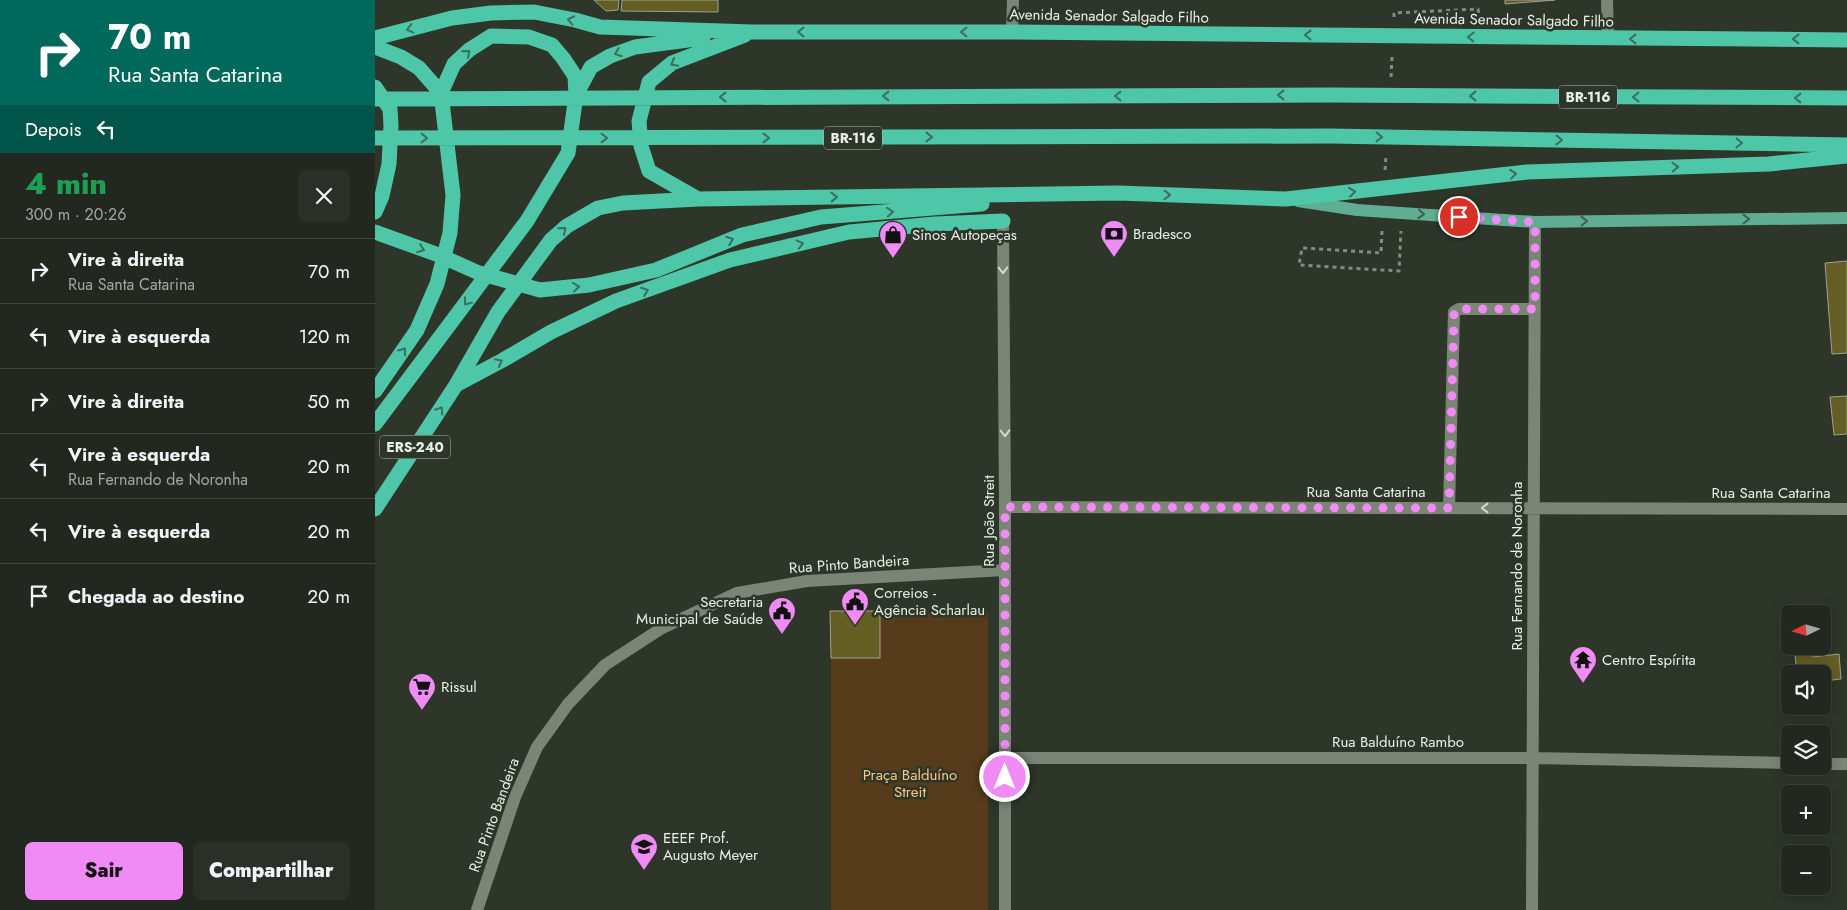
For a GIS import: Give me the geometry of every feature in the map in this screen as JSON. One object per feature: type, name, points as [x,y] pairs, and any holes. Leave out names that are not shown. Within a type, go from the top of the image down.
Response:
[{"type":"highway","name":"Avenida Senador Salgado Filho","points":[[375,38],[452,18],[491,13],[534,12],[600,27],[752,32],[1012,32],[1846,39]]},
{"type":"highway","points":[[576,95],[591,67],[610,56],[635,47],[752,32]]},
{"type":"highway","points":[[698,199],[649,171],[641,146],[639,122],[649,82],[672,63],[752,32]]},
{"type":"highway","points":[[375,391],[417,330],[437,284],[450,233],[453,196],[441,93],[454,64],[469,50],[491,36],[529,38],[552,45],[575,76],[576,95],[568,153],[527,221],[375,424]]},
{"type":"highway","points":[[375,47],[401,57],[419,68],[441,93]]},
{"type":"highway","points":[[375,87],[390,109],[391,126],[389,164],[382,196],[375,212]]},
{"type":"highway","name":"BR-116","points":[[375,99],[1330,95],[1847,98]]},
{"type":"highway","name":"BR-116","points":[[375,138],[1330,136],[1847,145]]},
{"type":"highway","points":[[456,385],[498,312],[551,240],[567,226],[598,208],[623,203],[698,199],[1118,193],[1286,199],[1527,172],[1769,164],[1847,156]]},
{"type":"highway","points":[[375,232],[436,254],[479,274],[540,290],[589,286],[656,270],[742,235],[821,217],[1118,193]]},
{"type":"highway","points":[[456,385],[551,332],[616,301],[730,260],[849,232],[935,224],[1003,222]]},
{"type":"highway","name":"ERS-240","points":[[375,509],[456,385]]},
{"type":"main road","points":[[1286,199],[1357,210],[1535,222],[1847,218]]},
{"type":"street","points":[[1012,32],[1013,0]]},
{"type":"street","points":[[1607,0],[1608,38]]},
{"type":"street","name":"Rua João Streit","points":[[1003,222],[1005,910]]},
{"type":"street","name":"Rua Fernando de Noronha","points":[[1532,910],[1535,222]]},
{"type":"street","points":[[1449,508],[1454,312],[1459,309],[1535,309]]},
{"type":"street","name":"Rua Santa Catarina","points":[[1005,507],[1847,509]]},
{"type":"street","name":"Rua Pinto Bandeira","points":[[477,910],[515,797],[537,747],[568,704],[605,665],[662,628],[737,593],[807,581],[1005,570]]},
{"type":"street","name":"Rua Balduíno Rambo","points":[[1005,758],[1533,758],[1781,763]]},
{"type":"street","points":[[1831,764],[1847,764]]},
{"type":"green space","name":"Praça Balduíno Streit","points":[[880,611],[988,611],[988,910],[831,910],[831,658],[880,658]]},
{"type":"building","points":[[594,0],[619,0],[618,10],[606,11]]},
{"type":"building","points":[[622,0],[718,0],[718,12],[621,11]]},
{"type":"building","points":[[1505,0],[1555,0],[1505,4]]},
{"type":"building","points":[[1847,261],[1847,353],[1832,354],[1825,263]]},
{"type":"building","points":[[1847,396],[1847,434],[1834,435],[1830,397]]},
{"type":"building","points":[[830,611],[880,611],[880,658],[831,658]]},
{"type":"building","points":[[1839,654],[1841,679],[1831,680],[1831,665],[1796,665],[1795,655],[1813,655],[1813,657]]},
{"type":"place","name":"Bradesco","points":[[1114,258]]},
{"type":"place","name":"Sinos Autopeças","points":[[893,259]]},
{"type":"place","name":"Correios - Agência Scharlau","points":[[855,626]]},
{"type":"place","name":"Secretaria Municipal de Saúde","points":[[782,635]]},
{"type":"place","name":"Centro Espírita","points":[[1583,684]]},
{"type":"place","name":"Rissul","points":[[422,711]]},
{"type":"place","name":"EEEF Prof. Augusto Meyer","points":[[644,871]]},
{"type":"route","points":[[1005,777],[1005,507],[1449,508],[1454,312],[1459,309],[1535,309],[1535,222],[1459,217]]}]
